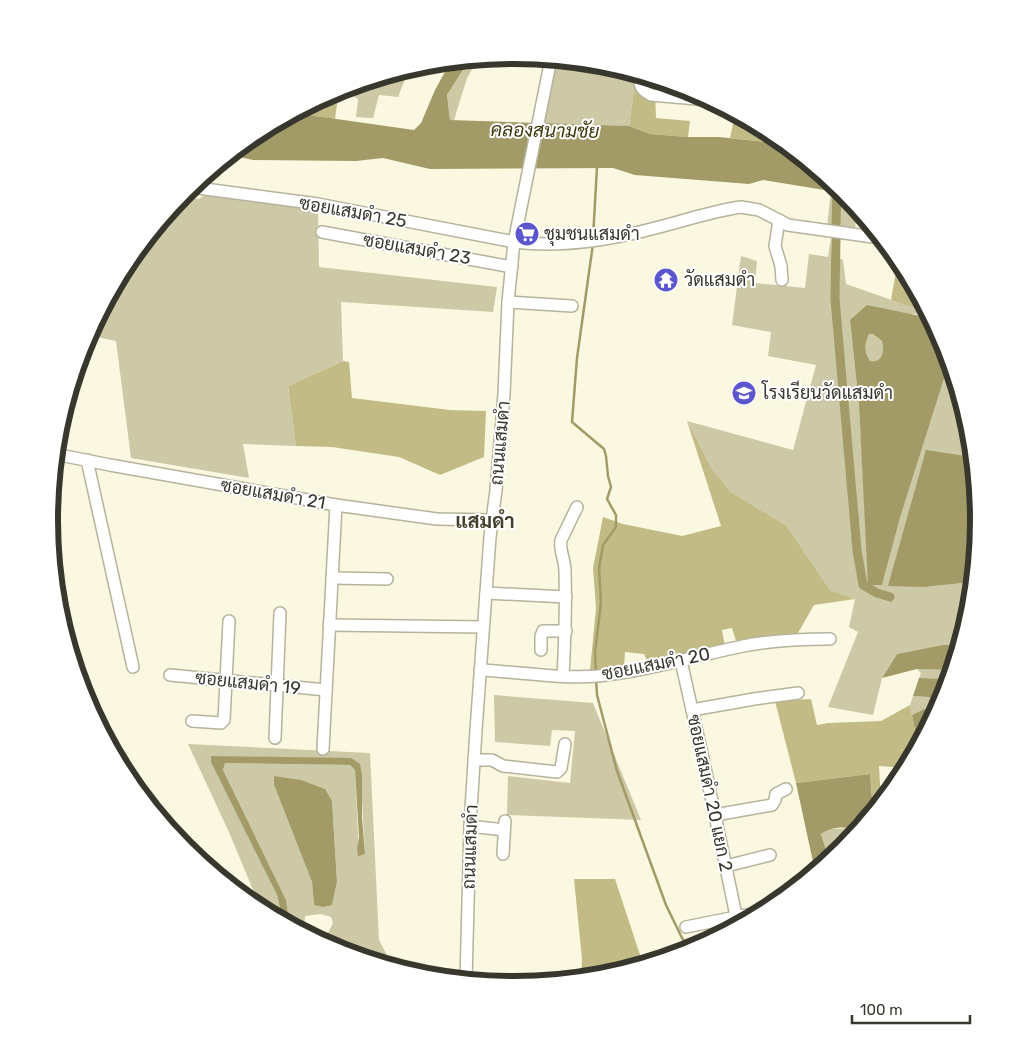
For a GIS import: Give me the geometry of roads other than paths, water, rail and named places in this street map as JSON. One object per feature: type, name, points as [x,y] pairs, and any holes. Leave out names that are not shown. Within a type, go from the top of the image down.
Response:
[{"type":"street","name":"ถนนแสมดำ","points":[[466,973],[470,826],[474,760],[486,593],[504,394],[508,302],[514,242],[549,66]]},
{"type":"street","points":[[639,82],[643,91],[650,94],[684,98]]},
{"type":"street","name":"ซอยแสมดำ 25","points":[[201,188],[318,204],[514,242],[540,245],[562,245],[611,238],[741,207],[759,210],[794,226],[871,237]]},
{"type":"street","points":[[779,220],[775,246],[781,266],[782,280]]},
{"type":"street","name":"ซอยแสมดำ 23","points":[[322,232],[512,267]]},
{"type":"street","points":[[508,302],[572,306]]},
{"type":"street","name":"ซอยแสมดำ 21","points":[[62,455],[336,505],[437,518],[492,520]]},
{"type":"street","points":[[86,460],[133,667]]},
{"type":"street","points":[[323,749],[336,505]]},
{"type":"street","points":[[563,676],[566,597],[565,566],[560,546],[577,506]]},
{"type":"street","points":[[332,578],[387,579]]},
{"type":"street","points":[[486,593],[566,597]]},
{"type":"street","points":[[276,738],[276,686],[280,612]]},
{"type":"street","points":[[192,722],[221,723],[224,720],[229,621]]},
{"type":"street","points":[[329,625],[484,627]]},
{"type":"street","points":[[541,650],[540,636],[543,631],[566,632]]},
{"type":"street","name":"ซอยแสมดำ 20","points":[[480,670],[563,676],[595,676],[632,671],[762,643],[789,639],[830,639]]},
{"type":"street","name":"ซอยแสมดำ 20 แยก 2","points":[[681,661],[736,918]]},
{"type":"street","name":"ซอยแสมดำ 19","points":[[170,675],[326,690]]},
{"type":"street","points":[[692,710],[798,692]]},
{"type":"street","points":[[474,760],[492,760],[503,766],[557,772],[560,768],[565,744]]},
{"type":"street","points":[[715,815],[772,805],[776,794],[786,789]]},
{"type":"street","points":[[470,826],[504,825],[503,854]]},
{"type":"street","points":[[726,866],[770,855]]},
{"type":"street","points":[[686,927],[728,922]]},
{"type":"water","name":"คลองสนามชัย","points":[[465,67],[447,95],[450,120],[629,126],[650,134],[719,137],[769,142],[791,158],[828,191],[763,180],[749,184],[635,175],[613,168],[430,169],[383,158],[356,161],[253,160],[238,157],[260,141],[305,115],[414,130],[421,123],[446,69]]},
{"type":"water","points":[[650,85],[674,93],[655,91]]},
{"type":"water","points":[[867,305],[921,316],[935,345],[945,374],[900,518],[882,585],[868,585],[859,405],[850,320]],"holes":[[[869,334],[873,334],[882,341],[882,356],[878,360],[870,361],[866,351]]]},
{"type":"water","points":[[926,450],[965,456],[970,520],[966,583],[925,587],[888,586]]},
{"type":"water","points":[[942,645],[952,645],[944,670],[917,669],[882,678],[897,654]]},
{"type":"water","points":[[919,678],[941,679],[934,697],[913,696]]},
{"type":"water","points":[[924,709],[928,710],[916,733],[912,715]]},
{"type":"water","points":[[211,756],[351,758],[360,764],[362,775],[362,817],[365,854],[358,856],[359,838],[355,770],[350,765],[225,763],[223,770],[286,900],[289,917],[285,915],[281,912],[277,895],[211,762]]},
{"type":"water","points":[[870,774],[872,801],[849,828],[829,830],[821,834],[826,851],[813,864],[796,783]]},
{"type":"water","points":[[274,776],[301,780],[325,789],[332,801],[337,882],[332,905],[323,907],[314,905],[312,882],[274,785]]},
{"type":"waterway","points":[[593,238],[597,167]]},
{"type":"waterway","points":[[836,225],[837,199]]},
{"type":"waterway","points":[[836,238],[835,299],[857,550],[863,585],[877,593],[890,597]]},
{"type":"waterway","points":[[593,244],[577,358],[572,422],[604,449],[611,487],[607,499],[616,515],[616,527],[603,545],[599,568],[601,603],[595,651],[596,673]]},
{"type":"waterway","points":[[596,679],[597,695],[617,771],[666,905],[685,942]]},
{"type":"place","name":"ชุมชนแสมดำ","points":[[527,234]]},
{"type":"place","name":"วัดแสมดำ","points":[[666,280]]},
{"type":"place","name":"โรงเรียนวัดแสมดำ","points":[[744,393]]},
{"type":"district","name":"แสมดำ","points":[[485,521]]}]
